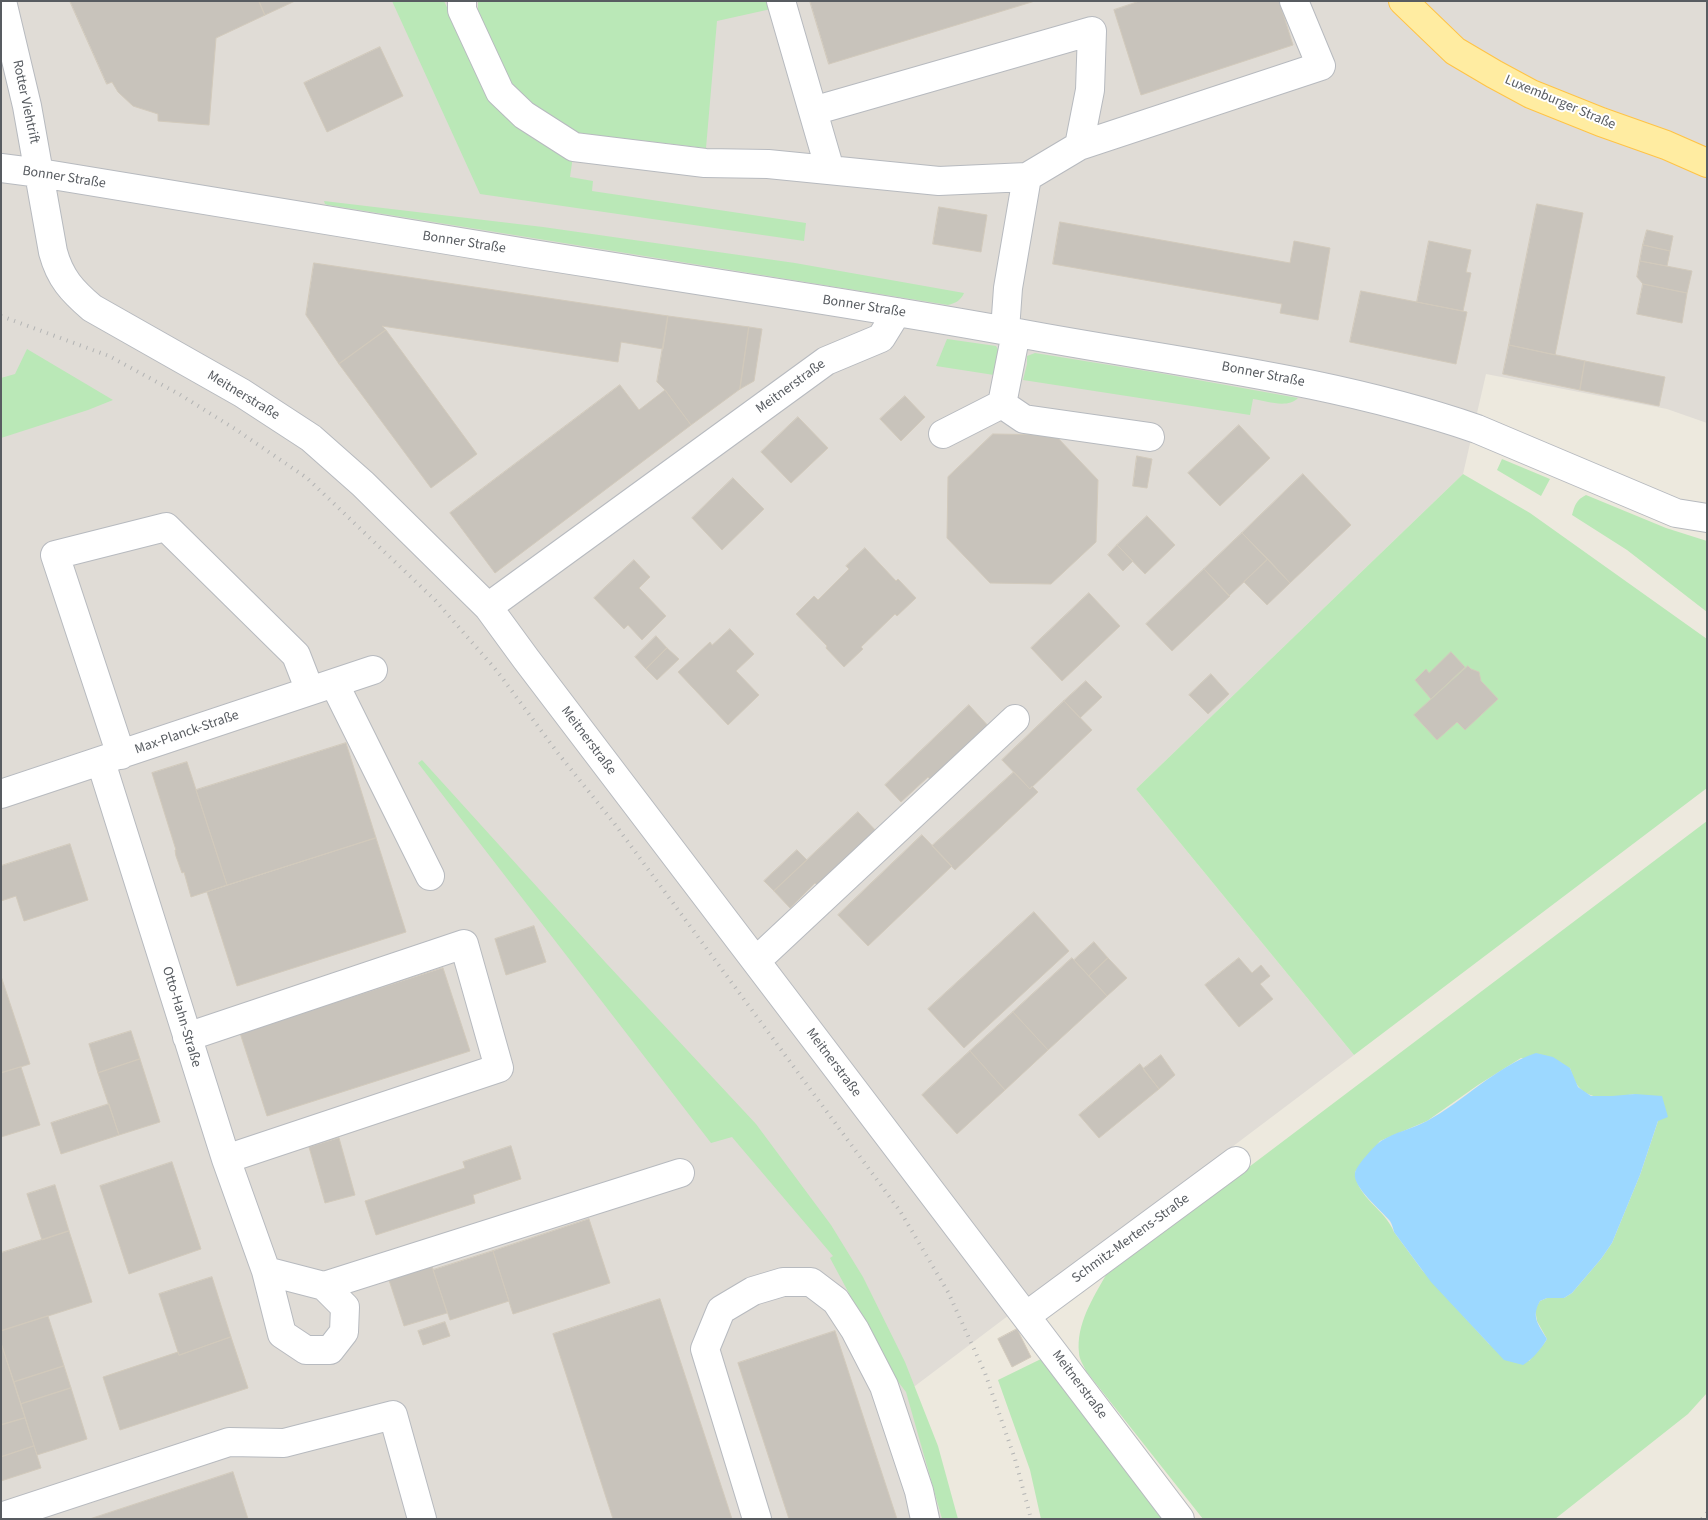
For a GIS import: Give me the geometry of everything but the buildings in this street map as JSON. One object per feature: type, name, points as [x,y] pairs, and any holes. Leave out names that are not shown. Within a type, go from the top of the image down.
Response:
[{"type":"main road","name":"Luxemburger Straße","points":[[1403,1],[1455,51],[1509,82],[1539,97],[1666,145],[1707,163]]},
{"type":"street","name":"Rotter Viehtrift","points":[[2,1],[27,106],[40,173]]},
{"type":"street","points":[[462,1],[462,10],[500,92],[524,116],[574,147],[705,163],[768,164],[939,181],[1027,176],[1079,146],[1321,66],[1294,1]]},
{"type":"street","points":[[781,1],[830,170]]},
{"type":"street","points":[[813,111],[1092,31],[1090,90],[1079,146]]},
{"type":"street","name":"Bonner Straße","points":[[1,168],[897,312],[1199,363],[1350,393],[1448,419],[1478,429],[1676,513],[1707,518]]},
{"type":"street","name":"Meitnerstraße","points":[[40,173],[56,264],[72,291],[92,308],[242,393],[311,438],[363,484],[488,607],[1180,1519]]},
{"type":"street","points":[[1002,404],[1010,331],[1008,288],[1027,176]]},
{"type":"street","name":"Meitnerstraße","points":[[488,607],[826,361],[881,338],[897,312]]},
{"type":"street","points":[[943,434],[1002,404]]},
{"type":"street","points":[[1002,404],[1024,419],[1150,437]]},
{"type":"street","name":"Otto-Hahn-Straße","points":[[322,687],[296,655],[166,527],[55,555],[187,1037],[226,1159],[266,1272],[282,1334],[306,1350],[330,1350],[344,1332],[345,1307],[324,1286]]},
{"type":"street","name":"Max-Planck-Straße","points":[[1,794],[373,670]]},
{"type":"street","points":[[322,687],[430,876]]},
{"type":"street","points":[[756,961],[1015,719]]},
{"type":"street","points":[[187,1037],[464,944],[498,1068],[226,1159]]},
{"type":"street","name":"Schmitz-Mertens-Straße","points":[[1026,1316],[1236,1161]]},
{"type":"street","points":[[266,1272],[324,1286],[680,1173]]},
{"type":"street","points":[[757,1519],[705,1348],[721,1310],[753,1291],[783,1282],[811,1282],[836,1301],[855,1330],[884,1386],[919,1491],[926,1519]]},
{"type":"street","points":[[1,1517],[230,1442],[284,1443],[393,1414],[422,1519]]},
{"type":"shaded area","points":[[1,1],[1707,1],[1707,423],[1667,409],[1486,374],[1463,474],[1136,789],[1354,1055],[907,1392],[942,1519],[1,1519]]},
{"type":"green space","points":[[392,1],[444,1],[479,73],[501,108],[514,123],[533,139],[573,156],[570,177],[593,181],[592,191],[806,223],[804,241],[480,194]]},
{"type":"green space","points":[[478,1],[769,1],[771,9],[717,21],[706,148],[578,133],[565,128],[525,99],[512,83],[497,56],[478,10]]},
{"type":"green space","points":[[324,201],[543,227],[795,263],[964,293],[958,301],[948,305],[328,205]]},
{"type":"green space","points":[[947,339],[996,346],[1000,353],[996,360],[994,375],[936,366]]},
{"type":"green space","points":[[27,349],[113,400],[1,438],[1,378],[15,374]]},
{"type":"green space","points":[[1035,353],[1298,398],[1283,404],[1253,399],[1250,415],[1023,380],[1027,356]]},
{"type":"green space","points":[[1502,459],[1550,479],[1541,496],[1497,470]]},
{"type":"green space","points":[[1463,474],[1530,513],[1707,639],[1707,788],[1354,1055],[1136,789]]},
{"type":"green space","points":[[1586,495],[1666,528],[1707,541],[1707,612],[1627,550],[1572,515],[1576,503]]},
{"type":"green space","points":[[422,760],[606,963],[756,1124],[831,1225],[863,1277],[905,1362],[938,1446],[958,1519],[942,1519],[906,1392],[883,1362],[830,1258],[833,1256],[732,1137],[711,1143],[418,763]]},
{"type":"green space","points":[[1707,821],[1707,1393],[1688,1414],[1555,1519],[1203,1519],[1086,1371],[1079,1355],[1080,1332],[1086,1312],[1106,1275]],"holes":[[[1521,1058],[1570,1068],[1575,1082],[1589,1095],[1612,1097],[1635,1094],[1658,1121],[1640,1175],[1612,1243],[1572,1293],[1564,1298],[1547,1298],[1540,1301],[1535,1309],[1537,1321],[1547,1339],[1529,1361],[1489,1344],[1422,1270],[1385,1217],[1360,1189],[1355,1172],[1380,1141],[1427,1121],[1478,1085]]]},
{"type":"green space","points":[[1043,1358],[1169,1519],[1041,1519],[1030,1470],[998,1380]]},
{"type":"water","points":[[1536,1053],[1553,1057],[1570,1068],[1578,1087],[1591,1096],[1635,1094],[1662,1096],[1668,1117],[1658,1121],[1640,1175],[1612,1243],[1601,1259],[1572,1293],[1564,1298],[1547,1298],[1540,1301],[1536,1316],[1538,1325],[1547,1339],[1536,1354],[1523,1365],[1504,1360],[1431,1282],[1394,1232],[1390,1221],[1358,1185],[1355,1173],[1366,1156],[1381,1141],[1427,1121],[1493,1075]]},
{"type":"railway","points":[[1,316],[109,356],[179,394],[307,478],[435,600],[497,671],[557,752],[614,823],[900,1211],[948,1292],[985,1373],[1015,1459],[1031,1519]]},
{"type":"railway","points":[[1702,1519],[1707,1513]]}]
